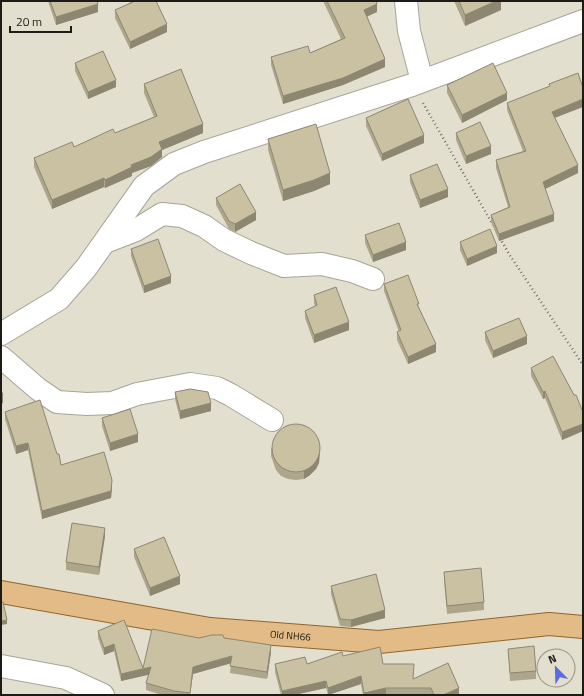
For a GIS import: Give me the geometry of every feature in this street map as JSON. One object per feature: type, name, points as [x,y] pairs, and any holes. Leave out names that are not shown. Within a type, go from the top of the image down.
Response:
[{"type":"main road","name":"Old NH66","points":[[1,592],[210,629],[378,642],[549,624],[583,627]]},
{"type":"street","points":[[406,1],[417,83]]},
{"type":"street","points":[[1,334],[59,299],[86,268],[144,186],[174,164],[204,152],[417,83],[583,21]]},
{"type":"street","points":[[105,242],[136,230],[162,214],[182,216],[204,226],[224,240],[284,266],[322,264],[352,271],[373,279]]},
{"type":"street","points":[[1,357],[38,389],[57,402],[87,404],[112,403],[136,394],[190,384],[216,388],[231,395],[272,420]]},
{"type":"street","points":[[1,666],[66,678],[103,695]]},
{"type":"path","points":[[417,83],[494,227]]},
{"type":"path","points":[[498,234],[509,254],[583,365]]},
{"type":"building","points":[[50,1],[97,1],[98,4],[56,17]]},
{"type":"building","points":[[132,1],[156,1],[167,24],[130,42],[115,10],[133,2]]},
{"type":"building","points":[[327,1],[376,1],[377,4],[364,10],[385,59],[343,78],[283,96],[271,57],[308,46],[310,53],[345,38]]},
{"type":"building","points":[[459,1],[496,1],[465,15]]},
{"type":"building","points":[[103,51],[116,80],[88,92],[75,63]]},
{"type":"building","points":[[493,63],[507,93],[462,115],[447,85]]},
{"type":"building","points":[[181,69],[203,124],[159,142],[162,149],[151,157],[131,165],[132,167],[105,180],[104,178],[52,200],[34,158],[72,142],[74,147],[113,129],[115,133],[157,116],[144,84]]},
{"type":"building","points":[[578,73],[583,88],[583,99],[552,112],[578,165],[543,182],[554,214],[499,234],[491,215],[510,207],[496,160],[526,151],[507,103]]},
{"type":"building","points":[[408,99],[424,135],[382,154],[366,118]]},
{"type":"building","points":[[480,122],[491,146],[466,156],[456,133]]},
{"type":"building","points":[[316,124],[330,173],[283,190],[268,139]]},
{"type":"building","points":[[437,164],[448,189],[420,200],[410,175]]},
{"type":"building","points":[[240,184],[256,212],[235,224],[229,221],[216,198]]},
{"type":"building","points":[[399,223],[406,242],[373,255],[365,235]]},
{"type":"building","points":[[490,229],[497,246],[467,259],[460,242]]},
{"type":"building","points":[[158,239],[171,276],[144,286],[131,249]]},
{"type":"building","points":[[408,275],[419,304],[417,304],[436,344],[408,357],[397,332],[401,330],[384,284]]},
{"type":"building","points":[[336,287],[349,322],[314,335],[305,311],[317,305],[314,295]]},
{"type":"building","points":[[519,318],[527,336],[493,351],[485,332]]},
{"type":"building","points":[[553,356],[574,395],[576,395],[583,412],[583,424],[562,432],[545,391],[543,392],[531,368]]},
{"type":"building","points":[[190,389],[208,392],[211,403],[180,411],[175,392]]},
{"type":"building","points":[[40,400],[57,454],[59,454],[61,465],[104,452],[112,480],[111,491],[42,511],[28,443],[16,446],[5,412]]},
{"type":"building","points":[[130,409],[138,434],[110,443],[102,418]]},
{"type":"building","points":[[291,424],[301,424],[313,431],[320,443],[320,453],[313,465],[301,472],[291,472],[283,468],[276,461],[272,453],[272,443],[276,435],[283,428]]},
{"type":"building","points":[[72,523],[105,528],[99,567],[66,562]]},
{"type":"building","points":[[164,537],[180,576],[150,588],[134,549]]},
{"type":"building","points":[[481,568],[484,602],[447,606],[444,572]]},
{"type":"building","points":[[376,574],[385,610],[351,620],[340,619],[331,586]]},
{"type":"building","points":[[1,602],[3,602],[7,620],[1,621]]},
{"type":"building","points":[[124,620],[143,668],[152,629],[199,638],[212,635],[223,635],[224,638],[271,645],[267,672],[230,666],[232,656],[193,667],[190,693],[174,691],[146,683],[151,667],[121,674],[114,644],[104,648],[98,631]]},
{"type":"building","points":[[534,646],[536,671],[510,673],[508,649]]},
{"type":"building","points":[[380,647],[383,664],[414,664],[413,679],[448,663],[459,688],[443,695],[434,695],[431,688],[386,688],[364,693],[361,676],[328,688],[326,681],[282,691],[275,664],[305,657],[307,664],[342,652],[343,656]]}]
